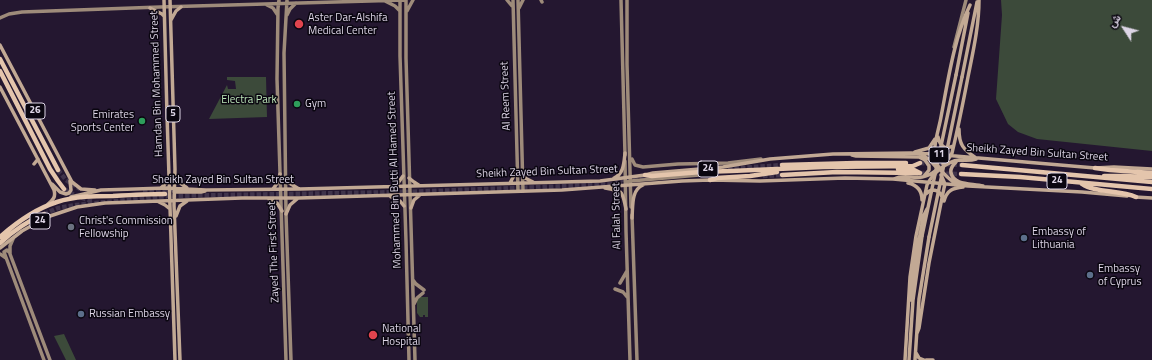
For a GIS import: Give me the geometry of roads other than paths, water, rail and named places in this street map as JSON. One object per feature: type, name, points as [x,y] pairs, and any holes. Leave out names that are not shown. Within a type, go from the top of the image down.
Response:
[{"type":"highway","points":[[0,59],[58,170]]},
{"type":"highway","points":[[0,71],[50,169],[64,188]]},
{"type":"highway","points":[[645,176],[823,167],[913,166],[920,163],[856,162],[782,165]]},
{"type":"highway","name":"Sheikh Zayed Bin Sultan Street","points":[[962,165],[1152,182]]},
{"type":"highway","name":"24","points":[[1095,168],[1152,173]]},
{"type":"highway","points":[[710,180],[781,171],[912,169],[920,173],[837,172],[782,175]]},
{"type":"highway","name":"24","points":[[961,174],[1020,177],[1152,189]]},
{"type":"highway","points":[[1098,178],[1112,175],[1152,177]]},
{"type":"highway","points":[[1080,183],[1090,188],[1127,194],[1136,197]]},
{"type":"highway","points":[[59,201],[89,197],[167,194]]},
{"type":"highway","name":"Sheikh Zayed Bin Sultan Street","points":[[0,237],[29,214],[59,201]]},
{"type":"highway","points":[[0,243],[18,228],[44,214]]},
{"type":"main road","name":"Hamdan Bin Mohammed Street","points":[[164,0],[170,188],[167,194],[172,200],[175,219],[180,360]]},
{"type":"main road","name":"Hamdan Bin Mohammed Street","points":[[170,0],[175,179],[175,190],[170,209],[175,360]]},
{"type":"main road","points":[[384,0],[395,6],[403,13],[406,24]]},
{"type":"main road","name":"Mohammed Bin Butti Al Hamed Street","points":[[400,0],[400,60],[409,360]]},
{"type":"main road","points":[[0,18],[16,13],[150,8],[164,6],[405,0]]},
{"type":"main road","name":"Mohammed Bin Butti Al Hamed Street","points":[[405,0],[415,360]]},
{"type":"main road","points":[[405,14],[413,0]]},
{"type":"main road","points":[[507,0],[513,7],[518,9],[523,0]]},
{"type":"main road","name":"Al Reem Street","points":[[513,0],[518,191]]},
{"type":"main road","name":"Al Reem Street","points":[[518,0],[523,191]]},
{"type":"main road","name":"Al Falah Street","points":[[620,0],[619,25],[625,153],[630,360]]},
{"type":"main road","name":"Al Falah Street","points":[[627,0],[627,64],[632,218],[638,337],[637,360]]},
{"type":"main road","points":[[948,82],[955,39],[966,0]]},
{"type":"main road","name":"11","points":[[909,360],[913,300],[921,236],[971,0]]},
{"type":"main road","points":[[904,360],[910,272],[922,208],[928,183],[951,156],[954,146],[974,47],[978,0]]},
{"type":"main road","name":"11","points":[[915,360],[919,299],[928,237],[978,0]]},
{"type":"main road","name":"Zayed The First Street","points":[[279,2],[276,73],[282,210],[286,360]]},
{"type":"main road","name":"Zayed The First Street","points":[[287,2],[284,53],[286,214],[291,360]]},
{"type":"main road","points":[[286,18],[290,9],[296,3]]},
{"type":"main road","points":[[264,4],[272,8],[278,15]]},
{"type":"main road","points":[[917,333],[945,184],[935,161],[934,154],[959,34],[970,5]]},
{"type":"main road","points":[[150,8],[162,14],[164,18],[167,18],[170,21],[175,12],[181,6]]},
{"type":"main road","name":"26","points":[[0,45],[70,178],[75,185],[81,189],[100,190]]},
{"type":"main road","name":"26","points":[[0,87],[55,194],[53,200],[46,206]]},
{"type":"main road","points":[[959,120],[959,136],[961,143],[966,151],[976,158]]},
{"type":"main road","points":[[938,134],[939,141],[942,146],[948,148],[954,146]]},
{"type":"main road","points":[[911,153],[929,148],[938,134]]},
{"type":"main road","points":[[630,152],[634,164],[643,167],[673,164],[728,163],[770,159]]},
{"type":"main road","points":[[600,181],[620,175],[625,153]]},
{"type":"main road","points":[[911,153],[926,157],[954,182],[968,186]]},
{"type":"main road","points":[[846,154],[856,156],[919,157],[925,160],[929,166],[929,170],[924,177]]},
{"type":"main road","name":"Sheikh Zayed Bin Sultan Street","points":[[0,248],[15,236],[43,219],[70,208],[94,204],[172,200],[388,196],[598,188],[625,185],[631,181],[653,173],[730,166],[770,159],[846,154],[934,154],[1095,168],[1114,167],[1152,169]]},
{"type":"main road","points":[[893,179],[898,177],[924,177],[959,160],[971,160],[976,158]]},
{"type":"main road","points":[[34,164],[38,159]]},
{"type":"main road","points":[[959,160],[952,168],[951,173],[954,179],[959,182],[978,184],[987,187]]},
{"type":"main road","points":[[510,184],[517,170]]},
{"type":"main road","points":[[631,181],[699,175],[708,172]]},
{"type":"main road","points":[[272,189],[278,182],[280,174]]},
{"type":"main road","points":[[518,176],[520,177],[523,174],[525,178],[534,182]]},
{"type":"main road","points":[[160,188],[169,175]]},
{"type":"main road","points":[[46,176],[58,191],[66,194],[70,192],[71,189],[70,178]]},
{"type":"main road","points":[[390,187],[398,183],[403,176]]},
{"type":"main road","points":[[409,178],[422,186]]},
{"type":"main road","name":"Sheikh Zayed Bin Sultan Street","points":[[59,201],[72,196],[100,190],[160,188],[170,188],[175,190],[188,188],[206,190],[409,187],[600,181],[625,178],[631,181],[646,184],[710,180],[754,181],[844,178],[893,179],[968,186],[1082,192],[1152,198]]},
{"type":"main road","points":[[175,179],[181,185],[188,188]]},
{"type":"main road","points":[[903,180],[920,189],[922,195],[922,208]]},
{"type":"main road","points":[[286,181],[300,189]]},
{"type":"main road","points":[[632,218],[635,192],[640,186],[646,184]]},
{"type":"main road","points":[[939,217],[947,193],[953,189],[968,186]]},
{"type":"main road","points":[[598,188],[617,190],[621,192],[623,194],[626,209]]},
{"type":"main road","points":[[167,194],[175,190],[201,192],[206,190]]},
{"type":"main road","points":[[925,195],[929,191],[935,190],[940,193],[942,198]]},
{"type":"main road","points":[[411,208],[415,199],[422,194]]},
{"type":"main road","points":[[388,196],[400,201],[404,206]]},
{"type":"main road","points":[[264,198],[278,203],[282,210]]},
{"type":"main road","points":[[286,214],[290,205],[299,198]]},
{"type":"main road","points":[[175,219],[181,205],[191,200]]},
{"type":"main road","points":[[152,201],[162,203],[170,209]]},
{"type":"main road","points":[[11,256],[10,246],[15,236]]},
{"type":"main road","points":[[908,307],[910,302],[915,262],[921,236]]},
{"type":"main road","points":[[44,360],[4,253],[6,250],[11,256],[50,360]]},
{"type":"main road","points":[[0,254],[7,258]]},
{"type":"main road","points":[[620,283],[628,268]]},
{"type":"main road","points":[[412,277],[423,292],[416,300],[413,307]]},
{"type":"main road","points":[[615,289],[623,292],[628,298]]},
{"type":"main road","points":[[179,317],[183,322]]},
{"type":"main road","points":[[408,324],[414,324]]},
{"type":"main road","points":[[916,353],[919,358],[934,360]]},
{"type":"tunnel","points":[[920,163],[962,165]]},
{"type":"tunnel","points":[[728,169],[782,165]]},
{"type":"tunnel","points":[[58,170],[66,180],[80,189]]},
{"type":"tunnel","points":[[920,173],[961,174]]},
{"type":"tunnel","points":[[763,176],[782,175]]},
{"type":"tunnel","points":[[614,181],[651,177]]},
{"type":"tunnel","points":[[44,214],[58,208],[76,205],[168,196],[406,192],[622,184]]},
{"type":"tunnel","points":[[64,189],[76,196],[92,201]]},
{"type":"tunnel","points":[[143,190],[173,190]]},
{"type":"place","name":"Aster Dar-Alshifa Medical Center","points":[[299,24]]},
{"type":"place","name":"Gym","points":[[297,104]]},
{"type":"place","name":"Emirates Sports Center","points":[[142,121]]},
{"type":"place","name":"Christ's Commission Fellowship","points":[[71,227]]},
{"type":"place","name":"Embassy of Lithuania","points":[[1024,238]]},
{"type":"place","name":"Embassy of Cyprus","points":[[1090,275]]},
{"type":"place","name":"Russian Embassy","points":[[81,314]]},
{"type":"place","name":"National Hospital","points":[[373,335]]},
{"type":"park label","name":"Electra Park","points":[[249,100]]}]
